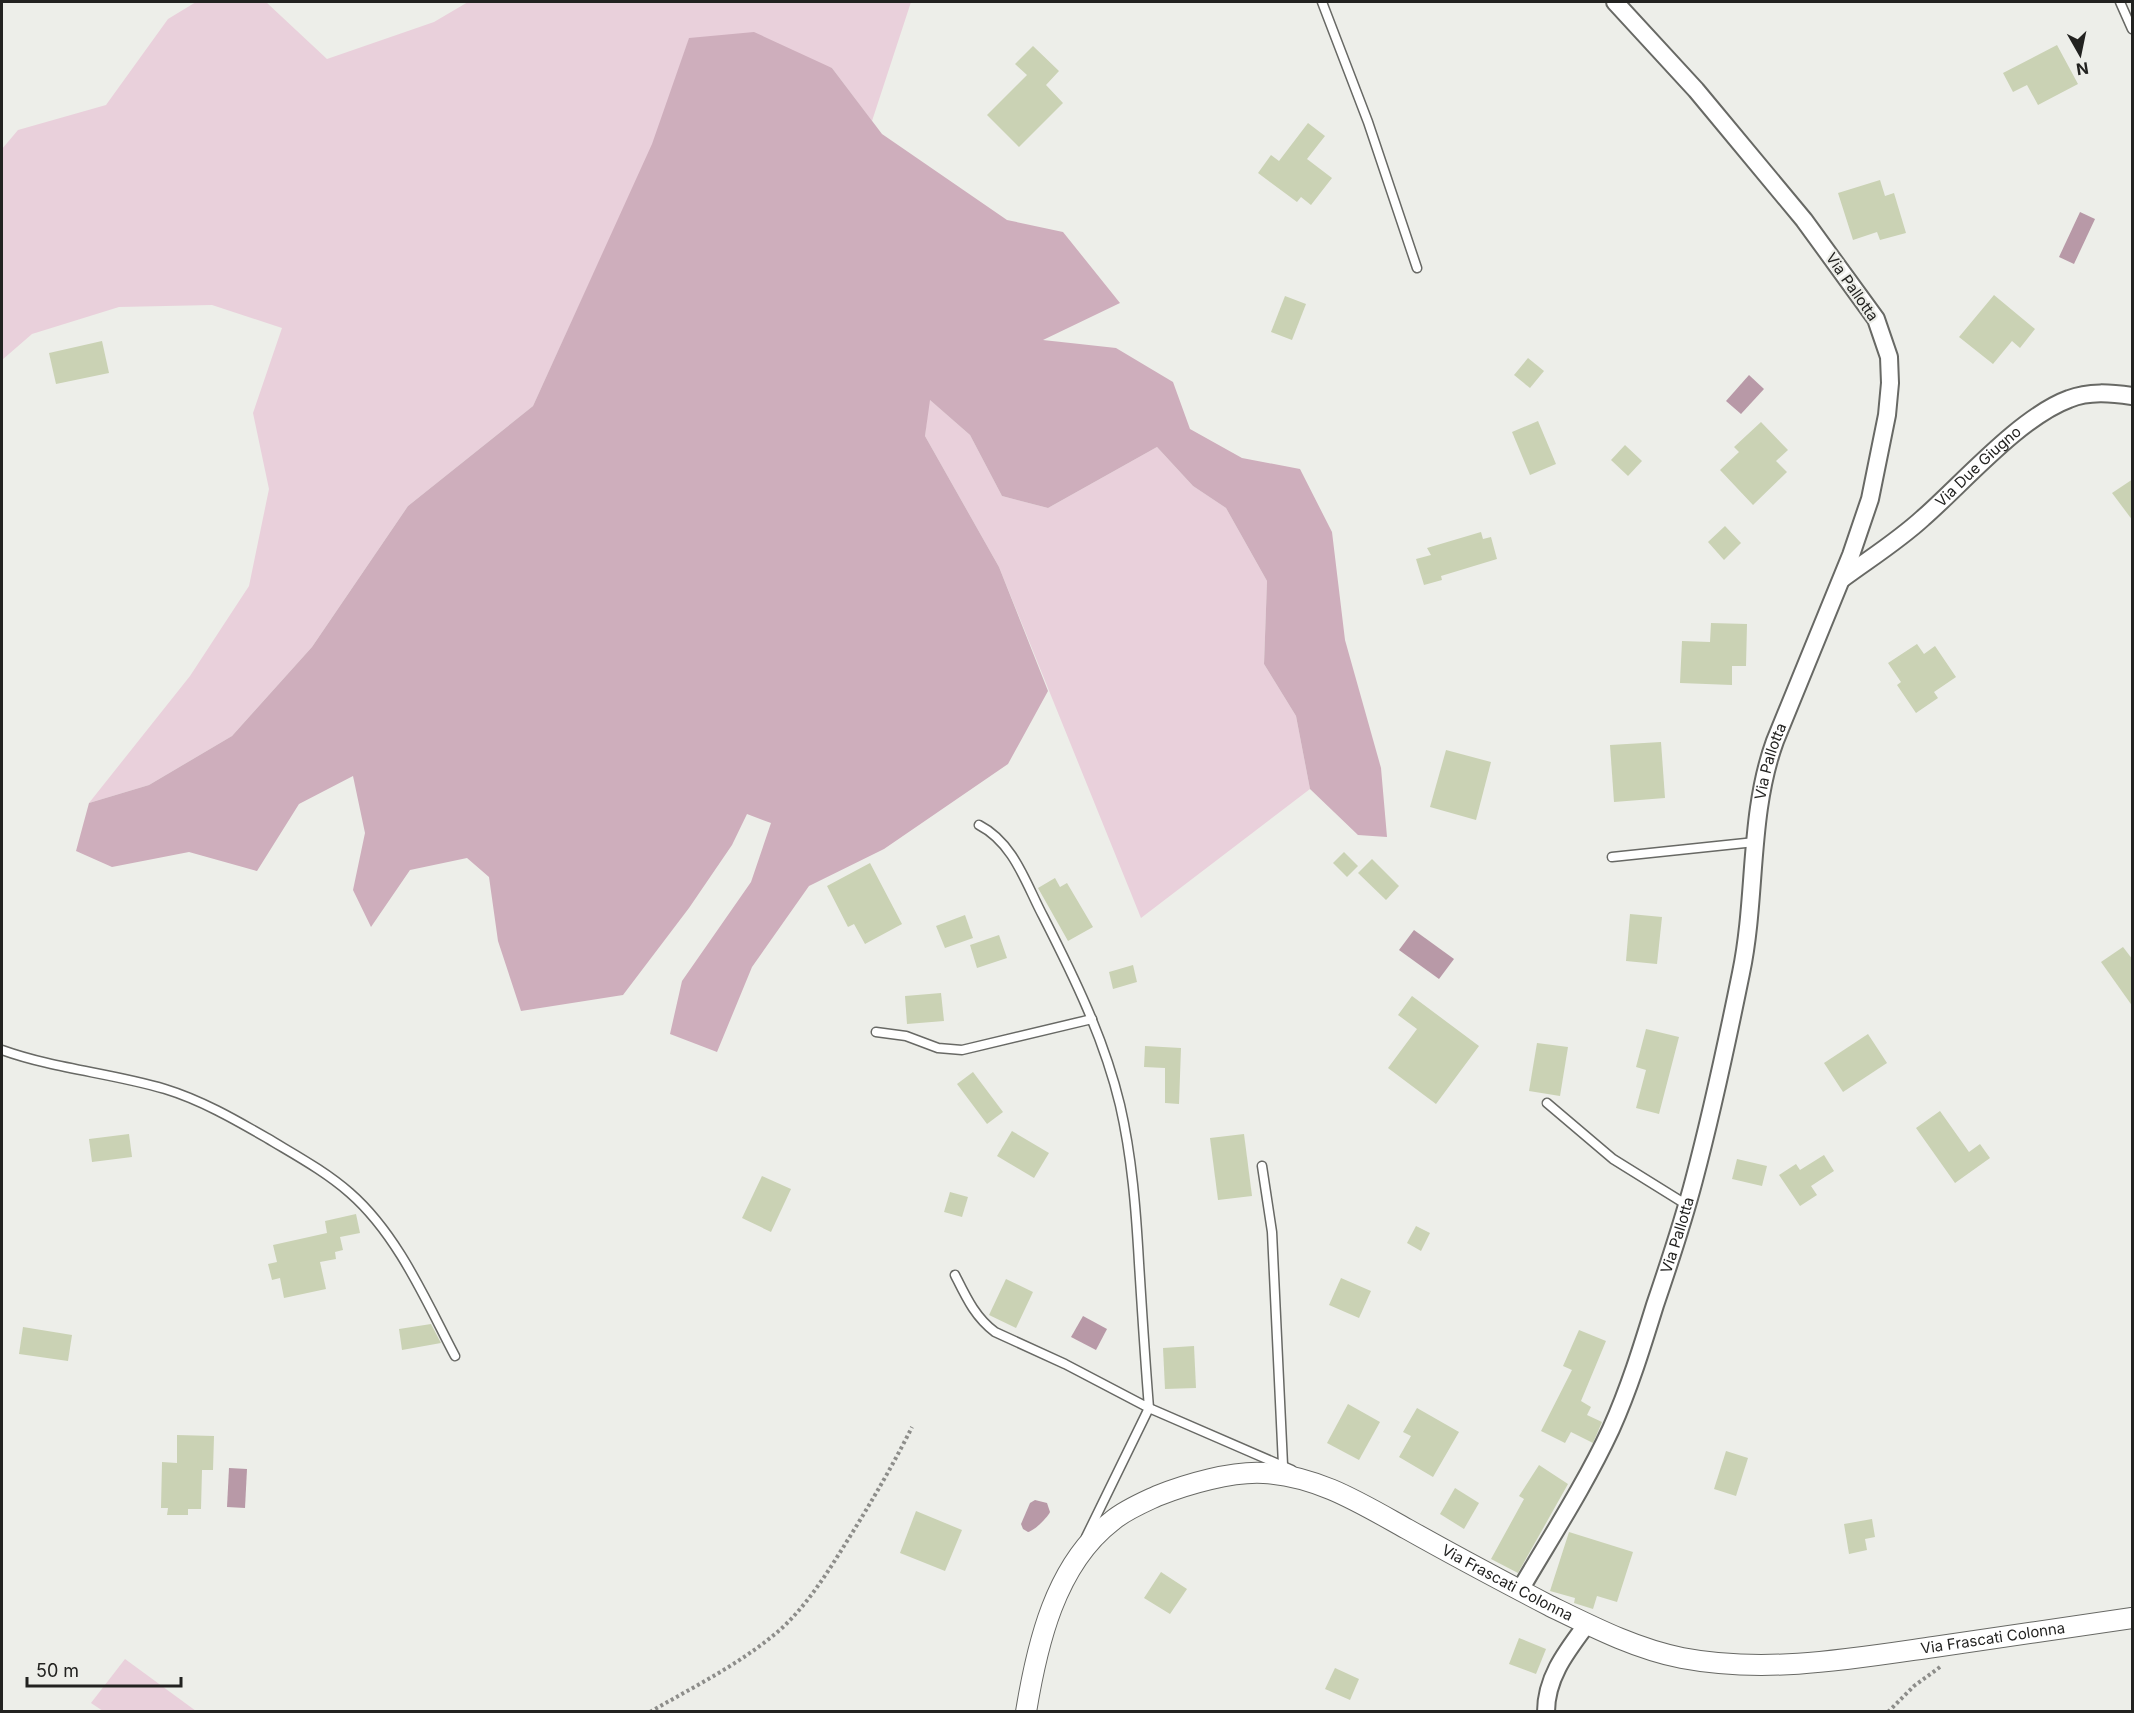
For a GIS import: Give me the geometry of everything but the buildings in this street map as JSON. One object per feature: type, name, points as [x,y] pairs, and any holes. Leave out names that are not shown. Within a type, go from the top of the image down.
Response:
[{"type":"street","name":"Via Pallotta","points":[[1520,1590],[1592,1467],[1614,1422],[1631,1378],[1687,1204],[1704,1141],[1743,963],[1751,904],[1760,797],[1771,752],[1856,542],[1870,499],[1887,416],[1890,366],[1881,332],[1871,312],[1804,220],[1696,90],[1615,2]]},
{"type":"street","name":"Via Due Giugno","points":[[1841,579],[1909,531],[2008,439],[2047,410],[2081,395],[2106,393],[2133,396]]},
{"type":"street","name":"Via Frascati Colonna","points":[[1026,1712],[1036,1658],[1055,1599],[1080,1556],[1102,1529],[1128,1510],[1164,1493],[1231,1475],[1263,1473],[1309,1481],[1338,1491],[1587,1624],[1627,1641],[1673,1656],[1711,1662],[1764,1665],[1801,1664],[1861,1658],[2133,1618]]},
{"type":"street","points":[[1546,1712],[1548,1689],[1554,1674],[1587,1624]]},
{"type":"lane","points":[[1322,2],[1368,122],[1417,268]]},
{"type":"lane","points":[[2120,2],[2133,29]]},
{"type":"lane","points":[[979,825],[993,833],[1009,850],[1092,1019],[1114,1083],[1130,1158],[1136,1208],[1149,1408],[1055,1599]]},
{"type":"lane","points":[[1612,857],[1755,842]]},
{"type":"lane","points":[[876,1032],[906,1036],[938,1048],[962,1050],[1092,1019]]},
{"type":"lane","points":[[2,1050],[52,1065],[154,1086],[196,1100],[241,1123],[333,1179],[361,1203],[394,1246],[419,1287],[455,1356]]},
{"type":"lane","points":[[1547,1103],[1613,1160],[1687,1204]]},
{"type":"lane","points":[[1262,1166],[1272,1232],[1283,1466]]},
{"type":"lane","points":[[955,1275],[972,1308],[995,1332],[1065,1364],[1149,1408],[1338,1491]]},
{"type":"path","points":[[650,1712],[746,1656],[781,1629],[801,1608],[832,1565],[877,1493],[912,1426]]},
{"type":"path","points":[[1888,1712],[1914,1686],[1943,1664]]},
{"type":"shaded area","points":[[196,2],[266,2],[327,59],[434,22],[468,2],[911,2],[872,121],[832,68],[689,39],[653,144],[533,406],[408,506],[312,647],[232,736],[149,785],[89,803],[190,676],[249,586],[269,489],[253,413],[282,328],[212,305],[119,307],[32,334],[2,360],[2,149],[18,130],[106,105],[168,19]]},
{"type":"shaded area","points":[[754,32],[832,68],[882,134],[1007,220],[1063,232],[1120,303],[1043,340],[1116,348],[1173,382],[1190,429],[1242,458],[1300,469],[1332,532],[1345,640],[1381,768],[1387,837],[1358,835],[1310,789],[1296,716],[1264,664],[1267,581],[1226,508],[1193,486],[1157,447],[1048,508],[1002,496],[970,435],[930,400],[925,436],[999,567],[1048,691],[1008,764],[884,849],[809,886],[752,967],[717,1052],[670,1034],[682,981],[751,882],[771,823],[747,814],[732,845],[689,908],[623,995],[521,1011],[498,941],[489,877],[467,858],[410,870],[371,927],[353,890],[365,833],[353,776],[299,804],[257,871],[189,852],[112,867],[76,851],[89,803],[149,785],[232,736],[312,647],[408,506],[533,406],[652,144],[689,38]]},
{"type":"shaded area","points":[[2080,212],[2095,219],[2074,264],[2059,257]]},
{"type":"shaded area","points":[[1749,375],[1764,389],[1741,414],[1726,401]]},
{"type":"shaded area","points":[[929,399],[970,435],[1002,496],[1048,508],[1157,447],[1193,486],[1226,508],[1267,581],[1264,664],[1296,716],[1310,789],[1141,918],[999,567],[925,436]]},
{"type":"shaded area","points":[[1414,930],[1454,959],[1439,979],[1399,950]]},
{"type":"shaded area","points":[[1083,1316],[1107,1329],[1096,1350],[1071,1337]]},
{"type":"shaded area","points":[[229,1468],[247,1469],[245,1508],[227,1507]]},
{"type":"shaded area","points":[[1035,1500],[1047,1503],[1050,1512],[1040,1524],[1028,1532],[1021,1524],[1030,1503]]},
{"type":"shaded area","points":[[125,1659],[196,1711],[103,1711],[91,1703]]}]
